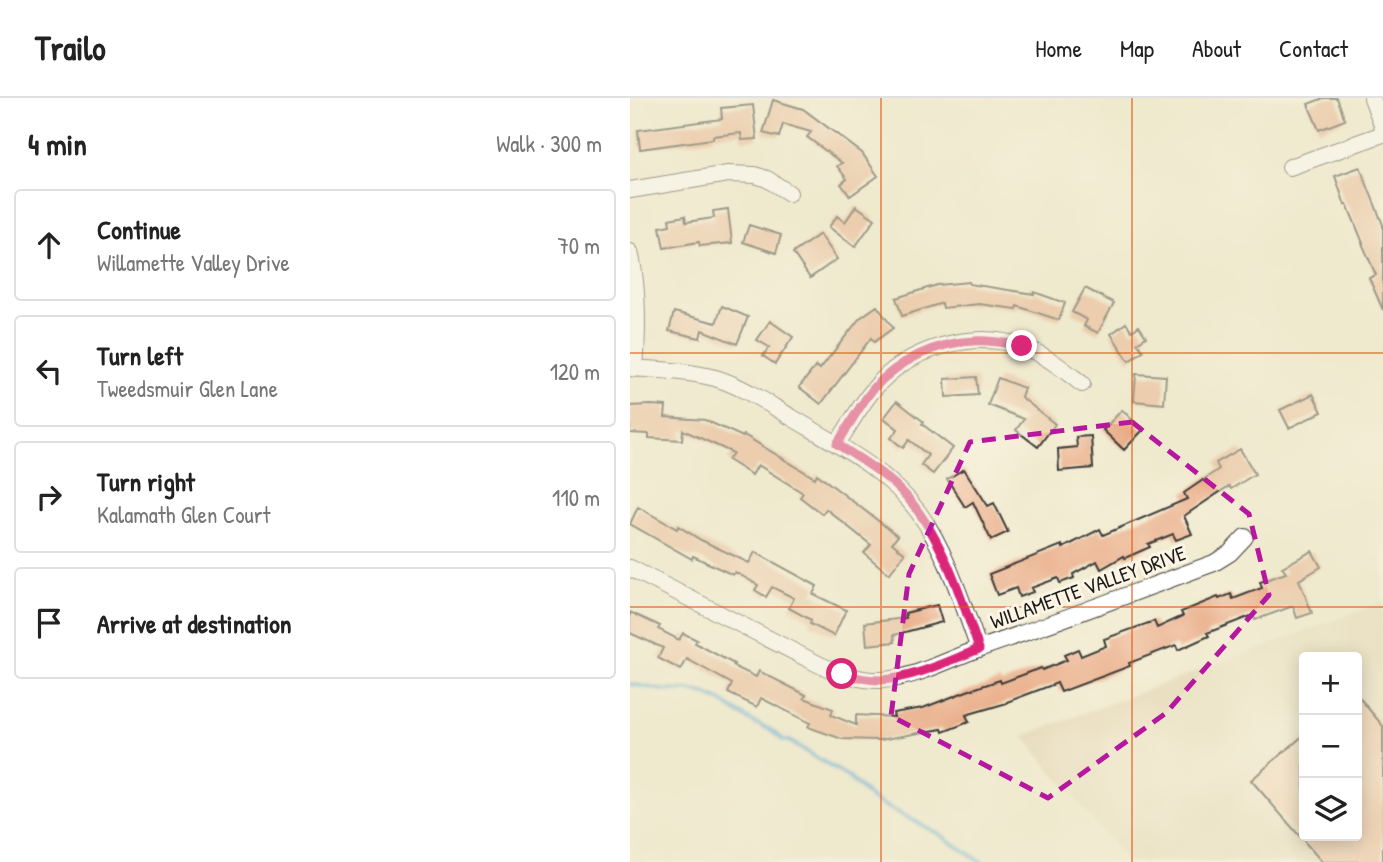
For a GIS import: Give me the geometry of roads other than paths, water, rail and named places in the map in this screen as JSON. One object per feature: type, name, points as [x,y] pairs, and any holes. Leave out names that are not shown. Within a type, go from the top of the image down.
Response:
[{"type":"street","points":[[1372,98],[1383,127]]},
{"type":"street","points":[[1290,167],[1383,134]]},
{"type":"street","points":[[630,190],[728,174],[755,175],[789,193]]},
{"type":"street","points":[[630,251],[636,296],[633,368],[671,370],[715,379],[751,393],[872,467],[905,495],[934,536],[979,649]]},
{"type":"street","points":[[837,444],[873,389],[891,372],[920,353],[945,345],[972,341],[1022,346],[1059,366],[1082,384]]},
{"type":"street","name":"WILLAMETTE VALLEY DRIVE","points":[[630,568],[842,674],[883,680],[907,675],[1015,638],[1214,563],[1230,553],[1245,537]]},
{"type":"waterway","points":[[630,684],[663,690],[695,691],[720,701],[848,777],[872,799],[941,835],[981,862]]}]
